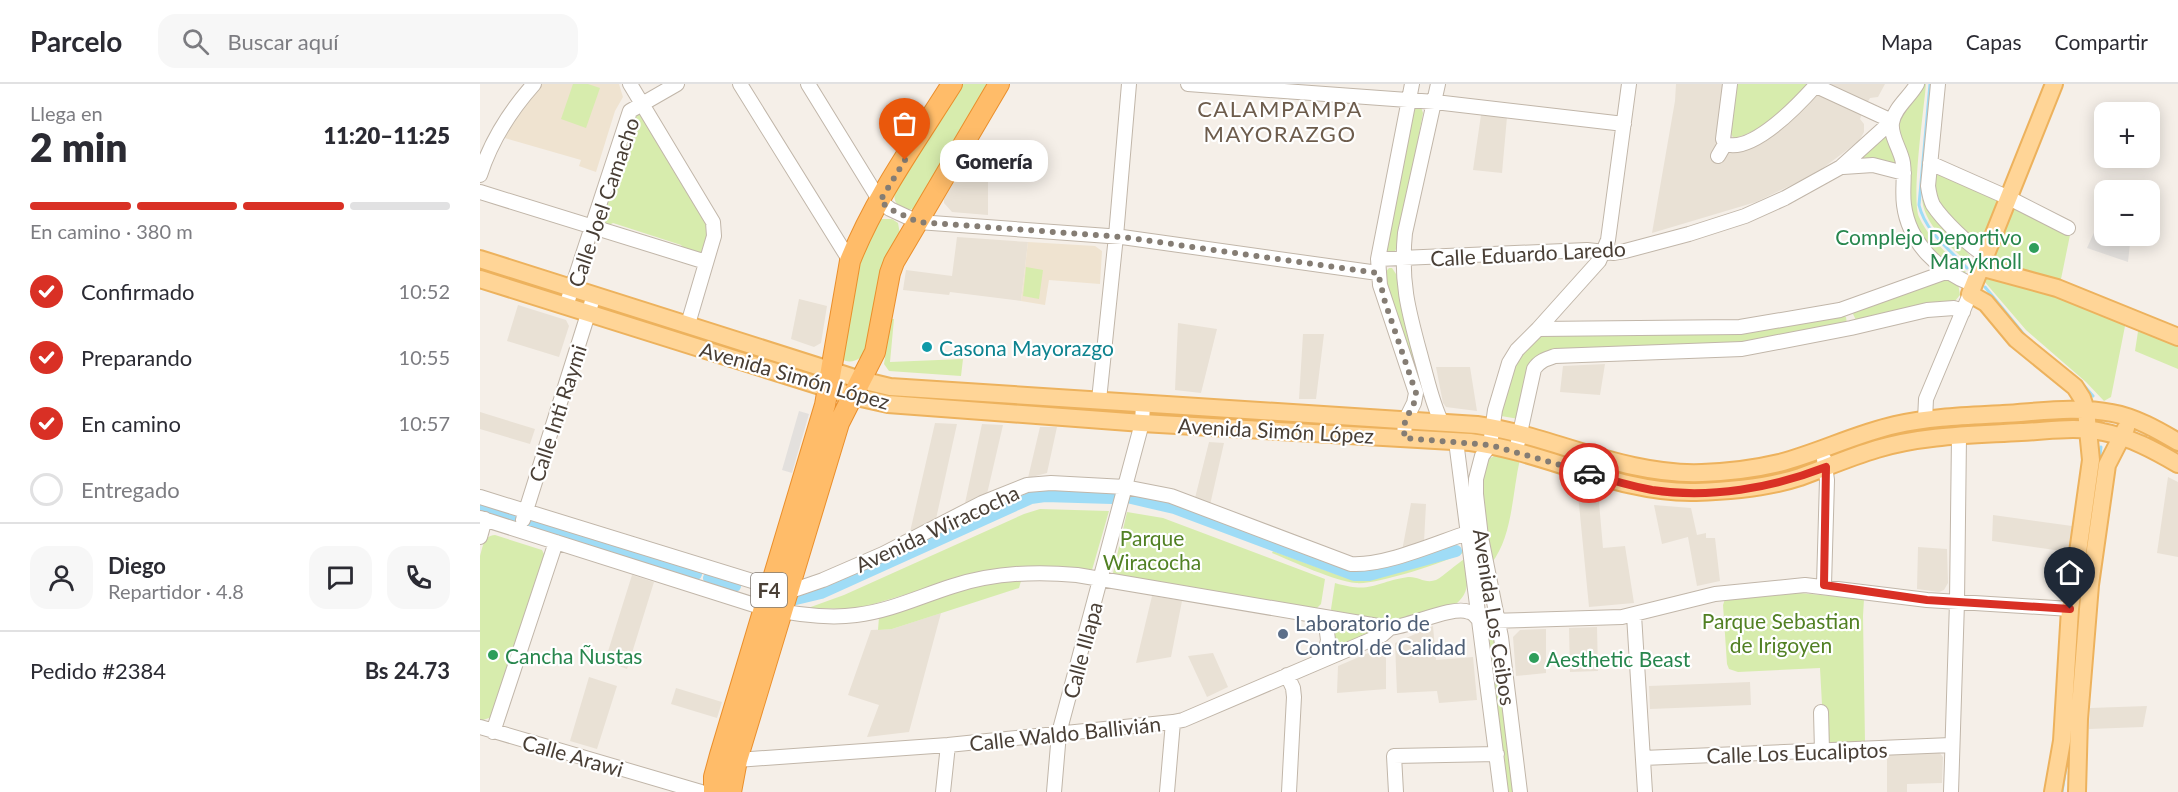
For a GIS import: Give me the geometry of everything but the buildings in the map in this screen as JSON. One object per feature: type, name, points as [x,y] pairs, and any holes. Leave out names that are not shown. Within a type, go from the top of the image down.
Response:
[{"type":"highway","name":"F4","points":[[731,792],[729,758],[774,610],[823,412],[850,261],[880,201],[952,84]]},
{"type":"highway","name":"F4","points":[[779,590],[839,423],[875,352],[894,262],[999,84]]},
{"type":"highway","name":"F4","points":[[714,792],[714,777],[729,758]]},
{"type":"main road","points":[[2053,792],[2062,741],[2070,609],[2090,468],[2086,410],[2075,387],[2016,339],[1972,289],[2054,84]]},
{"type":"main road","name":"Avenida Simón López","points":[[480,260],[688,324],[856,388],[888,404],[1142,423],[1405,430],[1442,423],[1493,427],[1637,467],[1683,473],[1728,471],[1780,463],[1896,425],[1925,420],[2086,410],[2114,413],[2130,418],[2178,442]]},
{"type":"main road","points":[[1982,261],[2057,288],[2178,337]]},
{"type":"main road","name":"Avenida Simón López","points":[[480,279],[589,313],[829,378]]},
{"type":"main road","name":"Avenida Simón López","points":[[856,388],[890,387],[1099,400],[1405,430],[1456,441],[1490,445],[1629,485],[1673,492],[1722,491],[1778,483],[1876,449],[1933,437],[2088,430],[2122,437],[2178,464]]},
{"type":"main road","points":[[2077,792],[2079,719],[2090,585],[2108,465],[2130,418]]},
{"type":"street","points":[[480,175],[501,127],[520,99],[534,84]]},
{"type":"street","points":[[630,84],[713,222],[714,236],[688,324]]},
{"type":"street","name":"Calle Joel Camacho","points":[[566,306],[630,111],[676,84]]},
{"type":"street","points":[[740,84],[850,261]]},
{"type":"street","points":[[808,84],[880,201]]},
{"type":"street","points":[[1099,400],[1129,84]]},
{"type":"street","points":[[1188,84],[1435,102],[1624,124]]},
{"type":"street","points":[[1412,84],[1378,266],[1385,302],[1422,386],[1442,423]]},
{"type":"street","points":[[1405,430],[1422,386],[1405,297],[1403,258],[1405,233],[1438,84]]},
{"type":"street","points":[[1604,251],[1608,240],[1629,84]]},
{"type":"street","points":[[1730,84],[1722,150],[1768,131],[1817,85],[1892,121],[1892,129],[1903,160],[1903,202],[1912,231],[1928,255],[1946,272],[1972,289],[1926,399],[1925,420]]},
{"type":"street","name":"Calle Eduardo Laredo","points":[[880,201],[890,209],[918,222],[1116,236],[1378,266],[1403,258],[1587,249],[1614,253],[1689,234],[1745,216],[1785,198],[1841,167],[1892,121],[1917,84]]},
{"type":"street","points":[[1938,84],[1928,186],[1930,197],[1934,206],[1975,250],[1982,261]]},
{"type":"street","points":[[1930,163],[2009,198],[2068,228]]},
{"type":"street","name":"Calle Eduardo Laredo","points":[[1841,167],[1873,165],[1904,173]]},
{"type":"street","points":[[480,192],[706,262]]},
{"type":"street","name":"Avenida Los Ceibos","points":[[1520,792],[1498,621],[1484,553],[1476,494],[1478,468],[1490,445],[1495,410],[1509,363],[1516,350],[1539,329],[1599,261],[1604,251]]},
{"type":"street","points":[[1539,329],[1740,327],[1848,308],[1946,272]]},
{"type":"street","name":"Calle Inti Raymi","points":[[520,531],[594,296]]},
{"type":"street","points":[[1561,303],[1563,318],[1572,328]]},
{"type":"street","points":[[1848,308],[1851,328]]},
{"type":"street","points":[[1515,451],[1533,369],[1547,358],[1742,349],[1851,328],[1927,310],[1954,308],[1963,312]]},
{"type":"street","name":"Calle Illapa","points":[[1054,792],[1059,733],[1142,423],[1143,404]]},
{"type":"street","points":[[1951,792],[1959,436]]},
{"type":"street","name":"Avenida Los Ceibos","points":[[1456,441],[1502,792]]},
{"type":"street","points":[[1821,449],[1826,467],[1824,585]]},
{"type":"street","name":"Avenida Wiracocha","points":[[779,590],[861,564],[982,503],[1027,485],[1051,483],[1125,487],[1171,496],[1351,564],[1363,564],[1410,552],[1467,533]]},
{"type":"street","points":[[480,497],[779,590]]},
{"type":"street","points":[[480,537],[483,519],[774,610],[856,615],[877,612],[986,577],[1054,573],[1390,628],[1401,627],[1456,610],[1474,614],[1480,621],[1634,615],[1734,591],[1805,585],[1824,585],[1927,600],[2070,609]]},
{"type":"street","points":[[487,729],[556,542]]},
{"type":"street","points":[[1456,610],[1467,597],[1474,580]]},
{"type":"street","points":[[1634,615],[1645,792]]},
{"type":"street","points":[[1324,658],[1328,640],[1325,617]]},
{"type":"street","name":"Calle Waldo Ballivián","points":[[729,758],[948,745],[1173,722],[1183,720],[1382,635],[1390,628]]},
{"type":"street","points":[[1287,675],[1294,697],[1289,792]]},
{"type":"street","points":[[1821,712],[1822,751]]},
{"type":"street","points":[[1167,792],[1173,722]]},
{"type":"street","name":"Calle Arawi","points":[[487,729],[701,792]]},
{"type":"street","points":[[943,792],[948,745]]},
{"type":"street","name":"Calle Los Eucaliptos","points":[[1643,758],[1951,745]]},
{"type":"street","points":[[1395,792],[1394,756],[1497,753]]},
{"type":"shaded area","points":[[542,84],[619,84],[623,97],[615,111],[596,172],[579,166],[581,160],[501,137],[517,112]]},
{"type":"shaded area","points":[[1676,84],[1885,84],[1878,97],[1870,98],[1864,108],[1860,119],[1864,124],[1864,132],[1859,141],[1815,174],[1756,202],[1652,233]]},
{"type":"shaded area","points":[[1481,115],[1507,117],[1502,173],[1473,170]]},
{"type":"shaded area","points":[[964,165],[988,179],[988,215],[952,212],[944,203],[944,199]]},
{"type":"shaded area","points":[[2094,232],[2094,246],[2130,246],[2128,262],[2087,248]]},
{"type":"shaded area","points":[[957,237],[1028,242],[1021,301],[950,292],[949,295],[903,290],[906,270],[952,276]]},
{"type":"shaded area","points":[[1028,242],[1095,246],[1102,251],[1100,284],[1049,280],[1045,305],[1021,301]]},
{"type":"shaded area","points":[[799,299],[827,306],[821,343],[814,347],[791,339]]},
{"type":"shaded area","points":[[518,305],[566,320],[569,326],[559,357],[507,341]]},
{"type":"shaded area","points":[[1178,323],[1217,329],[1201,393],[1175,390]]},
{"type":"shaded area","points":[[1303,334],[1324,334],[1316,399],[1299,399]]},
{"type":"shaded area","points":[[1605,364],[1600,395],[1560,392],[1563,366]]},
{"type":"shaded area","points":[[1436,367],[1470,367],[1477,411],[1446,407],[1443,403]]},
{"type":"shaded area","points":[[799,411],[809,414],[792,473],[782,470]]},
{"type":"shaded area","points":[[480,412],[535,429],[530,444],[480,429]]},
{"type":"shaded area","points":[[935,423],[957,424],[936,519],[910,532]]},
{"type":"shaded area","points":[[982,424],[1003,425],[987,494],[965,503]]},
{"type":"shaded area","points":[[1040,427],[1057,427],[1047,473],[1028,478]]},
{"type":"shaded area","points":[[1209,442],[1224,443],[1210,505],[1195,498]]},
{"type":"shaded area","points":[[2168,477],[2178,482],[2178,557],[2157,553]]},
{"type":"shaded area","points":[[1577,484],[1598,491],[1603,548],[1625,546],[1634,603],[1589,607]]},
{"type":"shaded area","points":[[1411,503],[1426,504],[1424,542],[1402,551]]},
{"type":"shaded area","points":[[1654,505],[1691,508],[1697,535],[1706,533],[1706,538],[1715,538],[1720,581],[1697,586],[1688,537],[1662,544]]},
{"type":"shaded area","points":[[1993,515],[2072,526],[2069,552],[1992,541]]},
{"type":"shaded area","points":[[1918,547],[1947,549],[1948,583],[1944,590],[1939,592],[1917,589]]},
{"type":"shaded area","points":[[632,575],[654,582],[627,669],[605,661]]},
{"type":"shaded area","points":[[1152,596],[1182,601],[1171,657],[1136,663]]},
{"type":"shaded area","points":[[941,613],[909,732],[867,737],[879,705],[848,695],[871,630],[892,629]]},
{"type":"shaded area","points":[[1433,626],[1436,660],[1473,657],[1477,700],[1439,703],[1437,691],[1397,693],[1395,643]]},
{"type":"shaded area","points":[[1597,627],[1598,671],[1570,672],[1569,628]]},
{"type":"shaded area","points":[[1546,629],[1546,673],[1516,676],[1513,637],[1520,630]]},
{"type":"shaded area","points":[[1380,648],[1386,653],[1386,689],[1337,693],[1338,666]]},
{"type":"shaded area","points":[[1213,653],[1228,687],[1207,697],[1188,656]]},
{"type":"shaded area","points":[[589,677],[617,686],[597,749],[570,741]]},
{"type":"shaded area","points":[[1750,682],[1751,705],[1650,709],[1649,686]]},
{"type":"shaded area","points":[[676,688],[722,702],[717,718],[671,704]]},
{"type":"shaded area","points":[[2147,706],[2143,727],[2089,729],[2090,708]]},
{"type":"shaded area","points":[[1939,752],[1943,757],[1942,783],[1907,784],[1907,792],[1887,792],[1887,755]]},
{"type":"green space","points":[[573,84],[588,84],[600,88],[586,128],[561,119]]},
{"type":"green space","points":[[958,84],[990,84],[914,209],[904,210],[896,202],[895,191]]},
{"type":"green space","points":[[1736,84],[1810,84],[1766,123],[1734,138],[1730,130]]},
{"type":"green space","points":[[1923,84],[1926,84],[1916,192],[1919,217],[1928,232],[1966,272],[1962,275],[1929,249],[1914,221],[1896,129],[1897,120]]},
{"type":"green space","points":[[1414,105],[1421,107],[1423,113],[1398,245],[1395,251],[1389,252],[1385,249]]},
{"type":"green space","points":[[639,113],[643,115],[709,226],[704,255],[686,251],[681,245],[613,223],[607,226],[603,223],[636,116]]},
{"type":"green space","points":[[1885,135],[1897,164],[1856,160]]},
{"type":"green space","points":[[1936,173],[1999,200],[1980,247],[1941,204],[1934,183]]},
{"type":"green space","points":[[1922,198],[1971,257],[1971,266],[1933,227]]},
{"type":"green space","name":"Complejo Deportivo Maryknoll","points":[[2012,207],[2070,235],[2060,284],[1993,263],[1992,258]]},
{"type":"green space","points":[[881,219],[892,219],[898,223],[900,234],[868,350],[859,359],[848,361],[840,358],[854,271],[876,222]]},
{"type":"green space","points":[[1026,267],[1043,270],[1039,299],[1023,296]]},
{"type":"green space","points":[[1392,268],[1396,274],[1421,381],[1418,382],[1384,279],[1384,274]]},
{"type":"green space","points":[[1986,277],[2008,279],[2126,321],[2111,397],[2104,401],[2086,382],[2026,330],[1984,281]]},
{"type":"green space","points":[[1945,279],[1954,279],[1958,283],[1960,295],[1955,301],[1856,320],[1853,314],[1855,310]]},
{"type":"green space","points":[[602,303],[820,371],[818,378],[600,309]]},
{"type":"green space","points":[[1846,317],[1847,324],[1741,345],[1544,355],[1519,419],[1501,416],[1517,360],[1531,343],[1541,336]]},
{"type":"green space","points":[[891,319],[894,319],[890,362],[963,359],[961,376],[889,371],[884,364]]},
{"type":"green space","points":[[2139,325],[2178,343],[2178,369],[2135,351]]},
{"type":"green space","points":[[874,391],[1133,410],[1134,412],[1130,415],[889,399],[872,393]]},
{"type":"green space","points":[[1154,412],[1390,427],[1390,430],[1156,416]]},
{"type":"green space","points":[[2075,418],[2075,423],[1832,458],[1830,453],[1882,435],[1927,427]]},
{"type":"green space","points":[[1522,443],[1625,472],[1812,460],[1814,465],[1776,477],[1705,486],[1640,480],[1520,447]]},
{"type":"green space","points":[[1496,455],[1520,459],[1508,527],[1504,541],[1491,564],[1481,481],[1487,460]]},
{"type":"green space","name":"Parque Wiracocha","points":[[1040,509],[1109,511],[1092,570],[957,579],[857,609],[808,608],[844,595],[1024,514]]},
{"type":"green space","name":"Parque Wiracocha","points":[[1127,512],[1163,518],[1325,579],[1321,604],[1317,608],[1118,578],[1113,573]]},
{"type":"green space","points":[[495,535],[542,550],[545,556],[492,717],[480,721],[480,556],[488,537]]},
{"type":"green space","points":[[1463,550],[1463,553],[1426,567],[1366,583],[1347,582],[1272,553],[1273,551],[1344,577],[1365,579]]},
{"type":"green space","points":[[1466,558],[1468,577],[1466,589],[1456,604],[1411,617],[1384,620],[1332,612],[1335,583],[1366,587],[1408,577],[1432,581]]},
{"type":"green space","points":[[999,581],[1021,581],[1019,588],[892,629],[878,630],[879,617],[931,598]]},
{"type":"green space","name":"Parque Sebastian de Irigoyen","points":[[1800,593],[1864,599],[1865,743],[1829,745],[1824,741],[1820,668],[1738,672],[1729,669],[1723,605],[1725,599]]},
{"type":"green space","points":[[1332,622],[1373,630],[1372,633],[1334,649],[1331,647]]},
{"type":"green space","points":[[1494,633],[1515,792],[1506,792],[1489,639]]},
{"type":"waterway","points":[[1930,84],[1919,205],[1932,231],[1967,268]]},
{"type":"waterway","points":[[1985,287],[2026,337]]},
{"type":"waterway","points":[[2080,381],[2093,396]]},
{"type":"waterway","points":[[2099,466],[2101,447]]},
{"type":"waterway","points":[[796,599],[821,593],[1031,498],[1045,496],[1112,498]]},
{"type":"waterway","points":[[1131,498],[1174,508],[1354,575],[1369,575],[1456,551]]},
{"type":"waterway","points":[[480,508],[511,519]]},
{"type":"waterway","points":[[534,526],[696,574]]},
{"type":"waterway","points":[[709,578],[735,586]]},
{"type":"waterway","points":[[2077,641],[2082,588]]},
{"type":"waterway","points":[[2062,792],[2069,747]]},
{"type":"way so far","points":[[905,160],[880,201],[900,215],[918,222],[1122,237],[1378,273],[1385,302],[1416,393],[1405,421],[1404,438],[1490,445],[1589,473]]},
{"type":"place","name":"Gomería","points":[[905,160]]},
{"type":"place","name":"Complejo Deportivo Maryknoll","points":[[2034,248]]},
{"type":"place","name":"Casona Mayorazgo","points":[[927,347]]},
{"type":"place","name":"Laboratorio de Control de Calidad","points":[[1283,634]]},
{"type":"place","name":"Cancha Ñustas","points":[[493,655]]},
{"type":"place","name":"Aesthetic Beast","points":[[1534,658]]},
{"type":"district","name":"CALAMPAMPA MAYORAZGO","points":[[1280,120]]},
{"type":"route","points":[[1589,473],[1654,490],[1695,492],[1750,488],[1778,483],[1826,467],[1824,585],[1927,600],[2070,609]]}]
